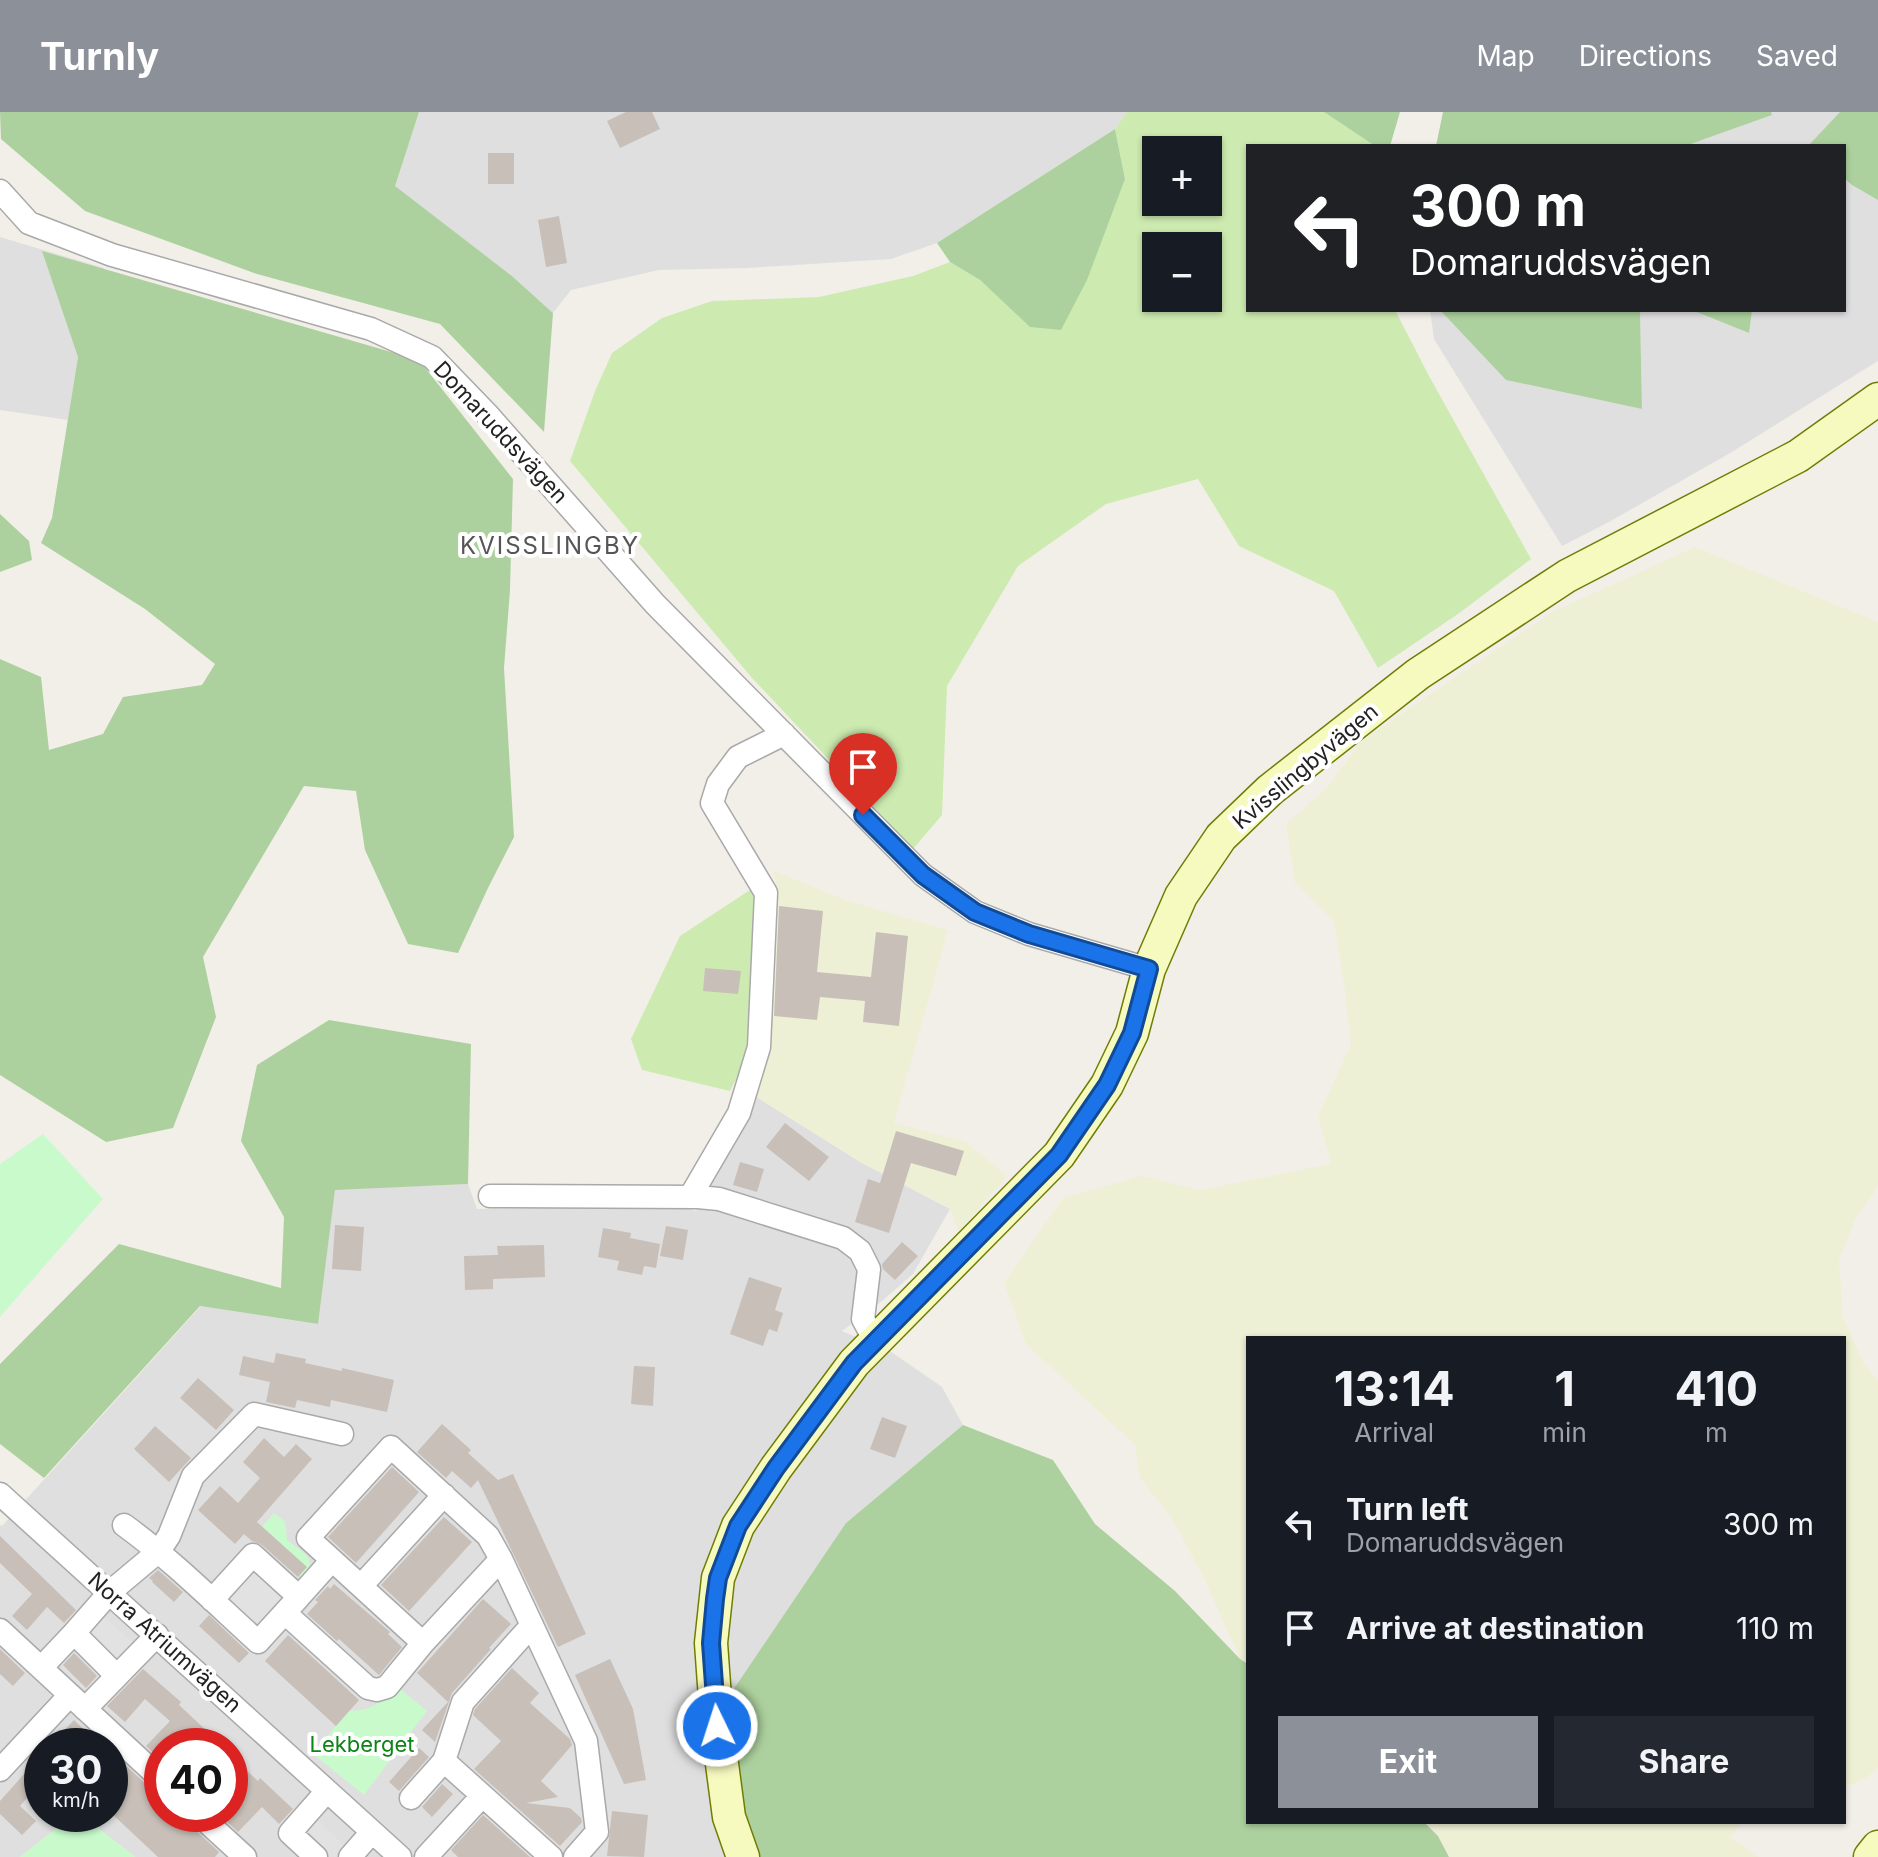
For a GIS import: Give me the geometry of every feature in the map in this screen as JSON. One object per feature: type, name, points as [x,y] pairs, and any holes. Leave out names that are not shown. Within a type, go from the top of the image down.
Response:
[{"type":"street","name":"Domaruddsvägen","points":[[0,191],[29,223],[112,255],[371,329],[432,357],[489,416],[655,604],[923,875],[975,912],[1029,934],[1149,969]]},
{"type":"street","name":"Kvisslingbyvägen","points":[[743,1857],[729,1817],[717,1726],[711,1643],[718,1578],[738,1526],[776,1468],[854,1363],[1059,1155],[1107,1085],[1132,1033],[1149,969],[1181,896],[1221,837],[1270,790],[1418,674],[1567,576],[1798,456],[1878,399]]},
{"type":"street","points":[[690,1197],[739,1113],[759,1047],[766,893],[712,803],[718,784],[738,757],[784,734]]},
{"type":"street","points":[[490,1196],[719,1199],[843,1238],[860,1251],[869,1269],[863,1319],[875,1341]]},
{"type":"street","points":[[41,1668],[110,1592],[159,1551],[169,1536],[193,1476],[254,1414],[342,1434]]},
{"type":"street","points":[[423,1643],[308,1538],[391,1447],[488,1536],[586,1741],[597,1832],[575,1857]]},
{"type":"street","name":"Norra Atriumvägen","points":[[0,1494],[400,1857]]},
{"type":"street","points":[[361,1586],[444,1495]]},
{"type":"street","points":[[124,1525],[159,1551],[258,1642],[332,1560]]},
{"type":"street","points":[[212,1600],[253,1555],[292,1605],[368,1688],[377,1690],[387,1687],[501,1559]]},
{"type":"street","points":[[411,1798],[444,1761],[463,1702],[532,1625]]},
{"type":"street","points":[[0,1630],[144,1763]]},
{"type":"street","points":[[74,1633],[117,1676],[120,1673]]},
{"type":"street","points":[[0,1770],[78,1702],[120,1673],[157,1635]]},
{"type":"street","points":[[444,1761],[551,1857]]},
{"type":"street","points":[[316,1857],[290,1833],[327,1791]]},
{"type":"street","points":[[426,1857],[482,1796]]},
{"type":"street","points":[[218,1832],[245,1857]]},
{"type":"street","points":[[350,1857],[372,1832]]},
{"type":"street","points":[[1870,1857],[1878,1847]]},
{"type":"shaded area","points":[[419,112],[1127,112],[1115,129],[937,243],[891,259],[659,270],[571,290],[553,313],[512,276],[394,186]]},
{"type":"shaded area","points":[[1771,112],[1878,112],[1878,361],[1732,452],[1562,546],[1434,339],[1430,312],[1442,312],[1507,380],[1642,409],[1640,312],[1846,312],[1846,144],[1691,144],[1771,115]]},
{"type":"shaded area","points":[[0,237],[104,268],[78,357],[68,420],[0,410]]},
{"type":"shaded area","points":[[755,1096],[862,1163],[950,1209],[913,1274],[842,1331],[890,1351],[942,1387],[963,1425],[846,1523],[747,1857],[135,1857],[103,1832],[128,1832],[128,1728],[24,1728],[24,1832],[52,1832],[20,1857],[0,1857],[0,1525],[201,1306],[317,1324],[335,1189],[468,1184],[477,1209],[678,1205],[696,1211]]},
{"type":"shaded area","points":[[254,1546],[308,1595],[257,1652],[202,1603]]},
{"type":"shaded area","points":[[100,1613],[134,1644],[119,1660],[85,1629]]},
{"type":"shaded area","points":[[313,1816],[348,1849],[340,1857],[329,1857],[300,1830]]},
{"type":"green space","points":[[0,112],[419,112],[395,186],[512,276],[553,313],[544,432],[440,324],[257,274],[85,211],[1,139]]},
{"type":"green space","points":[[1127,112],[1324,112],[1372,144],[1246,144],[1246,312],[1396,312],[1531,559],[1458,614],[1378,668],[1334,591],[1239,546],[1198,479],[1106,504],[1018,566],[947,686],[942,815],[913,849],[752,678],[570,461],[612,353],[662,318],[712,301],[819,297],[913,276],[950,262],[980,280],[1030,326],[1125,179],[1115,129]]},
{"type":"green space","points":[[1324,112],[1400,112],[1391,144],[1372,144]]},
{"type":"green space","points":[[1443,112],[1771,112],[1772,115],[1691,144],[1436,144]]},
{"type":"green space","points":[[1840,112],[1878,112],[1878,200],[1846,180],[1846,144],[1810,144]]},
{"type":"green space","points":[[1115,129],[1125,179],[1087,280],[1061,330],[1030,327],[980,280],[950,262],[937,243]]},
{"type":"green space","points":[[42,251],[419,360],[513,479],[504,668],[514,837],[458,953],[408,944],[365,850],[356,791],[304,786],[203,957],[216,1017],[173,1128],[106,1142],[0,1075],[0,659],[41,677],[49,750],[103,734],[123,697],[202,685],[215,664],[145,609],[41,543],[52,518],[78,357]]},
{"type":"green space","points":[[1442,312],[1640,312],[1642,409],[1506,380]]},
{"type":"green space","points":[[1697,312],[1752,312],[1749,333]]},
{"type":"green space","points":[[0,514],[29,541],[32,560],[0,572]]},
{"type":"green space","points":[[1695,547],[1878,622],[1878,1184],[1856,1218],[1839,1259],[1843,1317],[1864,1364],[1878,1381],[1878,1768],[1866,1778],[1846,1787],[1846,1336],[1246,1336],[1246,1663],[1240,1659],[1204,1578],[1171,1517],[1140,1478],[1135,1445],[1026,1344],[1004,1283],[1063,1198],[1141,1176],[1200,1190],[1331,1164],[1318,1116],[1351,1044],[1345,990],[1334,922],[1295,883],[1286,824],[1327,788],[1361,741],[1554,611]]},
{"type":"green space","points":[[774,871],[848,901],[948,930],[894,1123],[966,1142],[1007,1176],[958,1232],[950,1208],[862,1163],[755,1096],[766,1032],[778,906]]},
{"type":"green space","points":[[753,888],[760,905],[752,1046],[730,1091],[642,1070],[631,1039],[680,936]]},
{"type":"green space","points":[[329,1020],[471,1044],[468,1184],[335,1190],[318,1324],[200,1306],[44,1478],[0,1444],[0,1364],[119,1244],[281,1288],[284,1217],[241,1141],[257,1065]]},
{"type":"green space","points":[[43,1134],[103,1199],[0,1317],[0,1164]]},
{"type":"green space","points":[[963,1425],[1053,1460],[1095,1524],[1175,1591],[1246,1663],[1246,1824],[1426,1824],[1438,1836],[1449,1857],[747,1857],[723,1705],[846,1523]]},
{"type":"green space","points":[[274,1513],[285,1522],[287,1540],[307,1556],[309,1565],[302,1577],[255,1535]]},
{"type":"green space","name":"Lekberget","points":[[394,1684],[427,1711],[364,1795],[313,1754],[348,1711],[375,1705]]},
{"type":"green space","points":[[1426,1824],[1739,1824],[1731,1838],[1758,1857],[1449,1857],[1438,1836]]},
{"type":"green space","points":[[52,1832],[103,1832],[135,1857],[20,1857]]},
{"type":"building","points":[[626,112],[652,112],[660,129],[620,148],[607,121]]},
{"type":"building","points":[[488,153],[514,153],[514,184],[488,184]]},
{"type":"building","points":[[559,216],[567,263],[546,267],[538,220]]},
{"type":"building","points":[[779,906],[823,911],[817,972],[871,977],[876,932],[908,936],[899,1026],[863,1022],[865,1001],[820,997],[817,1020],[774,1016]]},
{"type":"building","points":[[705,968],[741,971],[738,994],[703,991]]},
{"type":"building","points":[[785,1123],[829,1157],[809,1181],[766,1147]]},
{"type":"building","points":[[896,1131],[964,1151],[956,1176],[911,1163],[889,1233],[855,1222],[868,1179],[880,1183]]},
{"type":"building","points":[[740,1162],[764,1169],[757,1192],[733,1185]]},
{"type":"building","points":[[335,1225],[364,1227],[361,1271],[332,1269]]},
{"type":"building","points":[[666,1226],[688,1230],[683,1260],[660,1256]]},
{"type":"building","points":[[603,1228],[631,1233],[630,1238],[660,1244],[656,1268],[644,1266],[642,1275],[617,1270],[619,1261],[598,1257]]},
{"type":"building","points":[[902,1242],[918,1256],[895,1280],[882,1264]]},
{"type":"building","points":[[544,1245],[545,1277],[493,1279],[493,1289],[465,1290],[464,1256],[498,1255],[497,1246]]},
{"type":"building","points":[[749,1277],[782,1288],[775,1310],[783,1313],[777,1332],[769,1329],[763,1346],[730,1334]]},
{"type":"building","points":[[276,1353],[306,1359],[305,1363],[394,1380],[387,1412],[331,1400],[330,1407],[297,1400],[295,1408],[266,1402],[270,1382],[239,1375],[243,1356],[274,1363]]},
{"type":"building","points":[[634,1366],[655,1367],[653,1406],[631,1404]]},
{"type":"building","points":[[198,1378],[234,1410],[216,1430],[180,1398]]},
{"type":"building","points":[[882,1417],[907,1426],[895,1458],[870,1449]]},
{"type":"building","points":[[442,1424],[498,1480],[513,1474],[586,1634],[558,1647],[478,1480],[471,1488],[452,1471],[446,1478],[417,1452]]},
{"type":"building","points":[[155,1426],[191,1458],[169,1482],[134,1449]]},
{"type":"building","points":[[264,1438],[284,1457],[296,1444],[312,1459],[257,1522],[307,1567],[298,1577],[262,1545],[244,1534],[235,1544],[198,1510],[220,1486],[238,1503],[260,1478],[243,1462]]},
{"type":"building","points":[[392,1467],[419,1492],[356,1563],[328,1537]]},
{"type":"building","points":[[444,1517],[472,1542],[409,1611],[381,1585]]},
{"type":"building","points":[[0,1536],[76,1610],[64,1623],[47,1607],[27,1630],[12,1616],[32,1594],[0,1563]]},
{"type":"building","points":[[158,1570],[183,1592],[174,1602],[149,1578]]},
{"type":"building","points":[[334,1584],[390,1632],[388,1634],[402,1647],[379,1675],[307,1614],[318,1602],[315,1600]]},
{"type":"building","points":[[483,1599],[511,1624],[452,1693],[435,1742],[422,1730],[448,1702],[417,1673]]},
{"type":"building","points":[[209,1615],[249,1653],[239,1663],[199,1626]]},
{"type":"building","points":[[288,1635],[359,1700],[336,1726],[265,1661]]},
{"type":"building","points":[[0,1649],[25,1673],[13,1686],[0,1674]]},
{"type":"building","points":[[74,1653],[97,1676],[86,1688],[63,1665]]},
{"type":"building","points":[[610,1659],[633,1709],[646,1780],[624,1784],[575,1675]]},
{"type":"building","points":[[512,1668],[539,1693],[530,1703],[570,1739],[572,1745],[541,1781],[558,1797],[526,1803],[570,1808],[581,1818],[582,1822],[560,1846],[474,1769],[501,1741],[473,1715],[475,1709]]},
{"type":"building","points":[[143,1669],[181,1702],[179,1705],[204,1728],[163,1728],[170,1721],[145,1699],[125,1722],[107,1706]]},
{"type":"building","points":[[74,1720],[82,1728],[66,1728]]},
{"type":"building","points":[[419,1748],[429,1757],[399,1791],[389,1782]]},
{"type":"building","points":[[128,1768],[144,1782],[144,1832],[197,1832],[219,1852],[215,1857],[158,1857],[128,1829]]},
{"type":"building","points":[[248,1772],[258,1781],[260,1778],[293,1809],[279,1824],[262,1807],[248,1822]]},
{"type":"building","points":[[24,1774],[24,1801],[20,1806],[24,1810],[25,1832],[22,1835],[0,1814],[0,1801]]},
{"type":"building","points":[[442,1784],[453,1794],[432,1817],[422,1807]]},
{"type":"building","points":[[612,1811],[648,1815],[644,1857],[607,1856]]},
{"type":"building","points":[[483,1815],[530,1857],[458,1857],[451,1850]]},
{"type":"district","name":"KVISSLINGBY","points":[[550,546]]},
{"type":"route","points":[[717,1726],[711,1643],[715,1599],[718,1578],[738,1526],[776,1468],[854,1363],[1059,1155],[1107,1085],[1132,1033],[1149,969],[1029,934],[975,912],[923,875],[863,815]]}]
